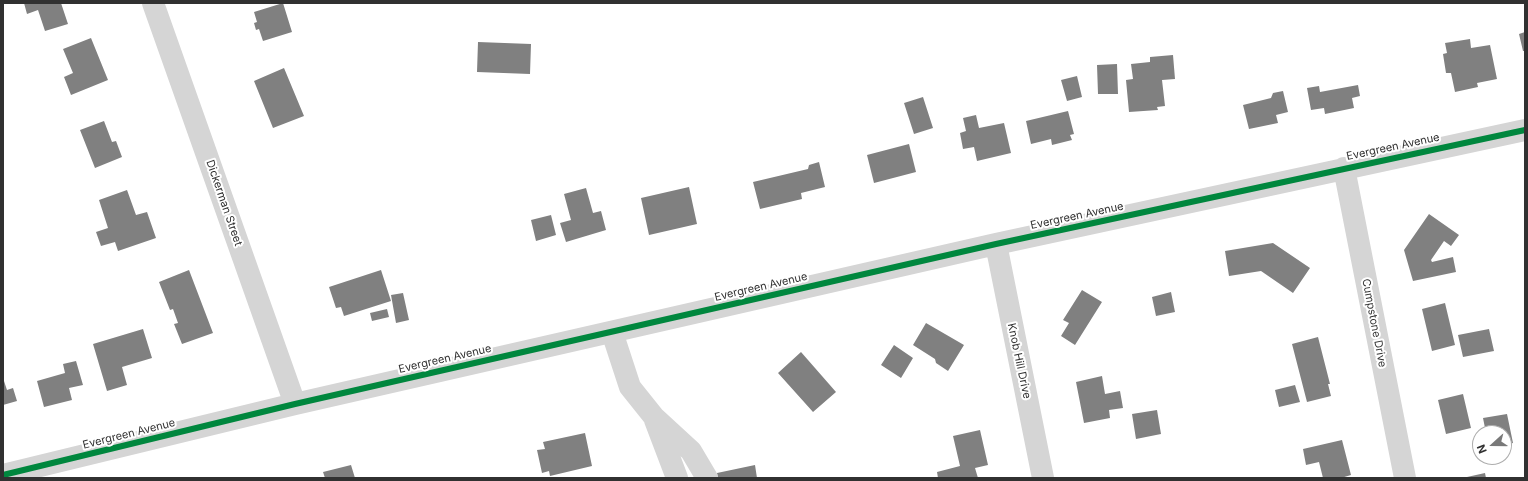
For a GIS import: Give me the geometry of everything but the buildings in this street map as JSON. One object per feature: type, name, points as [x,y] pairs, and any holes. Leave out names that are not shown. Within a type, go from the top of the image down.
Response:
[{"type":"street","name":"Dickerman Street","points":[[153,3],[295,404]]},
{"type":"street","name":"Evergreen Avenue","points":[[3,475],[295,404],[996,244],[1525,130]]},
{"type":"street","name":"Cumpstone Drive","points":[[1344,168],[1405,478]]},
{"type":"street","name":"Knob Hill Drive","points":[[996,244],[1043,478]]},
{"type":"street","points":[[612,332],[630,387],[654,417],[691,451],[707,478]]},
{"type":"street","points":[[654,417],[677,478]]},
{"type":"cycle path","points":[[3,475],[295,404],[996,244],[1525,130]]}]
